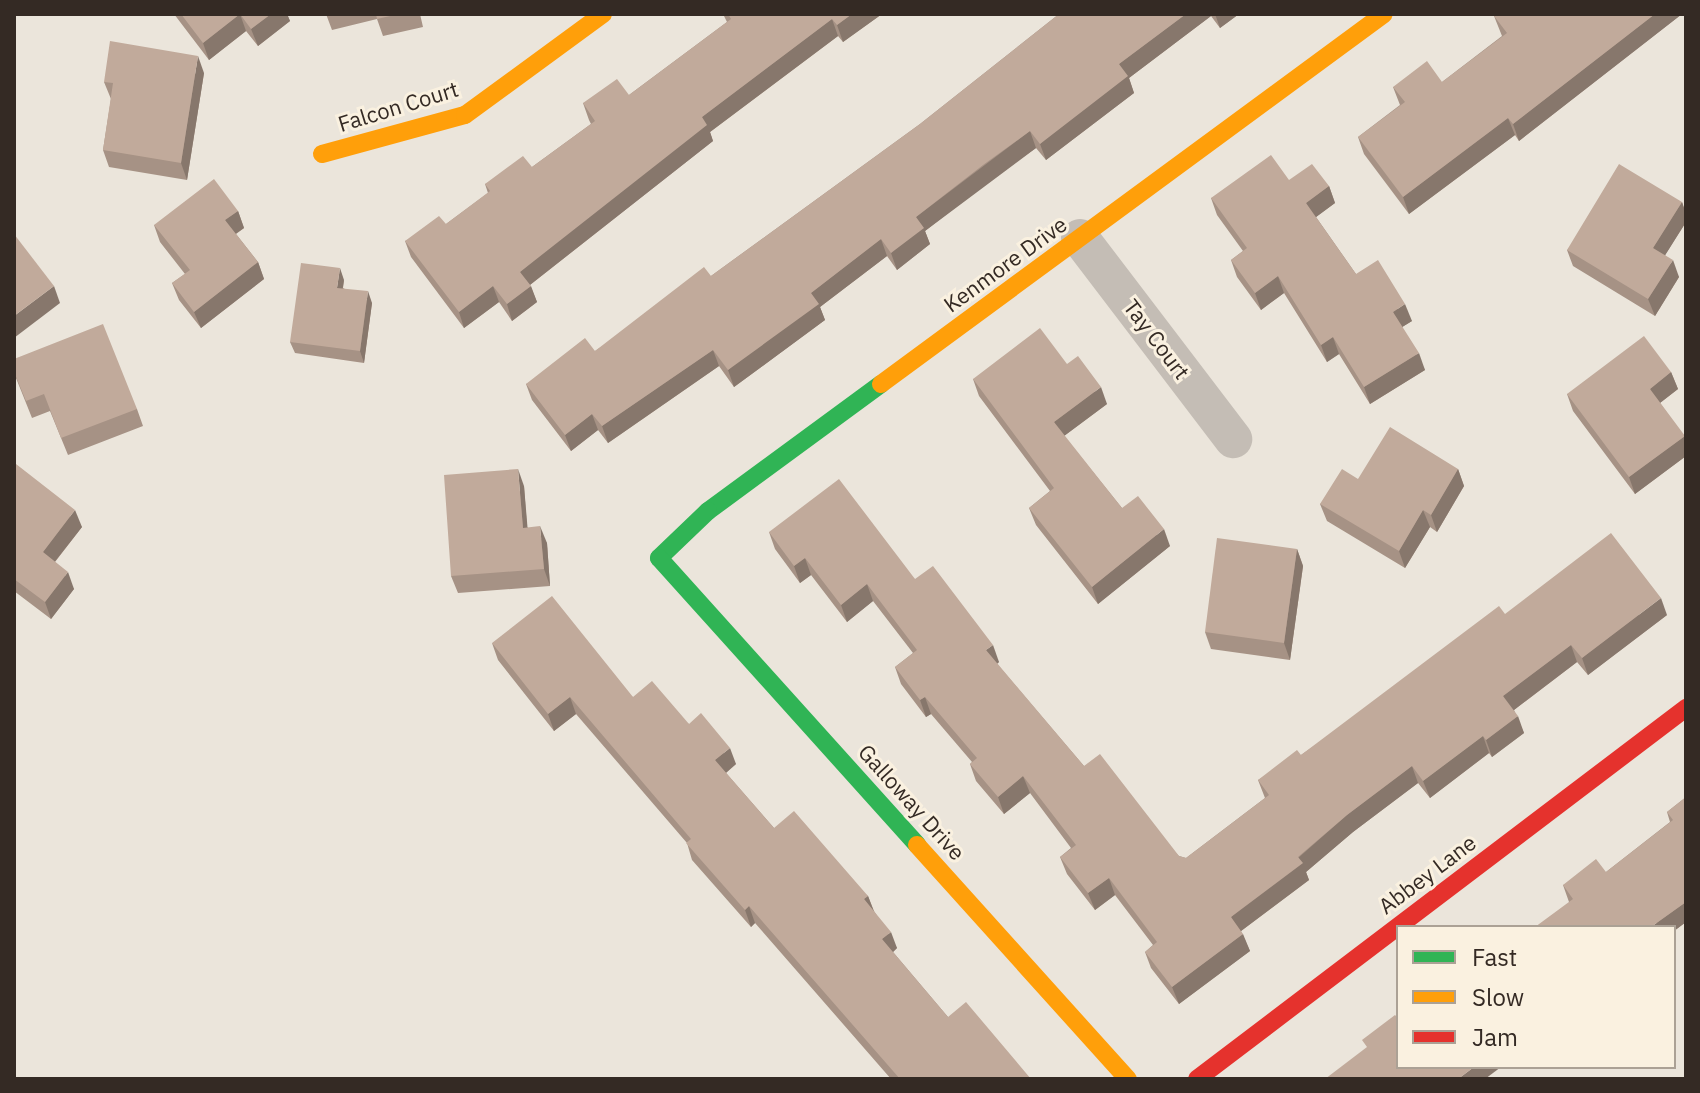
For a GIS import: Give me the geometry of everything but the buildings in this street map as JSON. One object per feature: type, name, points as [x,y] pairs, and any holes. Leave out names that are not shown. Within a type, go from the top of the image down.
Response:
[{"type":"street","name":"Falcon Court","points":[[322,154],[465,115],[603,14]]},
{"type":"street","name":"Kenmore Drive","points":[[659,558],[708,511],[1384,14]]},
{"type":"street","name":"Tay Court","points":[[1080,238],[1233,439]]},
{"type":"street","name":"Galloway Drive","points":[[659,558],[1128,1079]]},
{"type":"street","name":"Abbey Lane","points":[[1400,925],[1686,708]]},
{"type":"street","name":"Abbey Lane","points":[[1197,1079],[1396,928]]},
{"type":"traffic: fast","points":[[881,384],[708,511],[659,558],[917,845]]},
{"type":"traffic: slow","points":[[322,154],[465,115],[603,14]]},
{"type":"traffic: slow","points":[[881,384],[1384,14]]},
{"type":"traffic: slow","points":[[917,845],[1128,1079]]},
{"type":"traffic: jam","points":[[1400,925],[1686,708]]},
{"type":"traffic: jam","points":[[1197,1079],[1396,928]]}]
